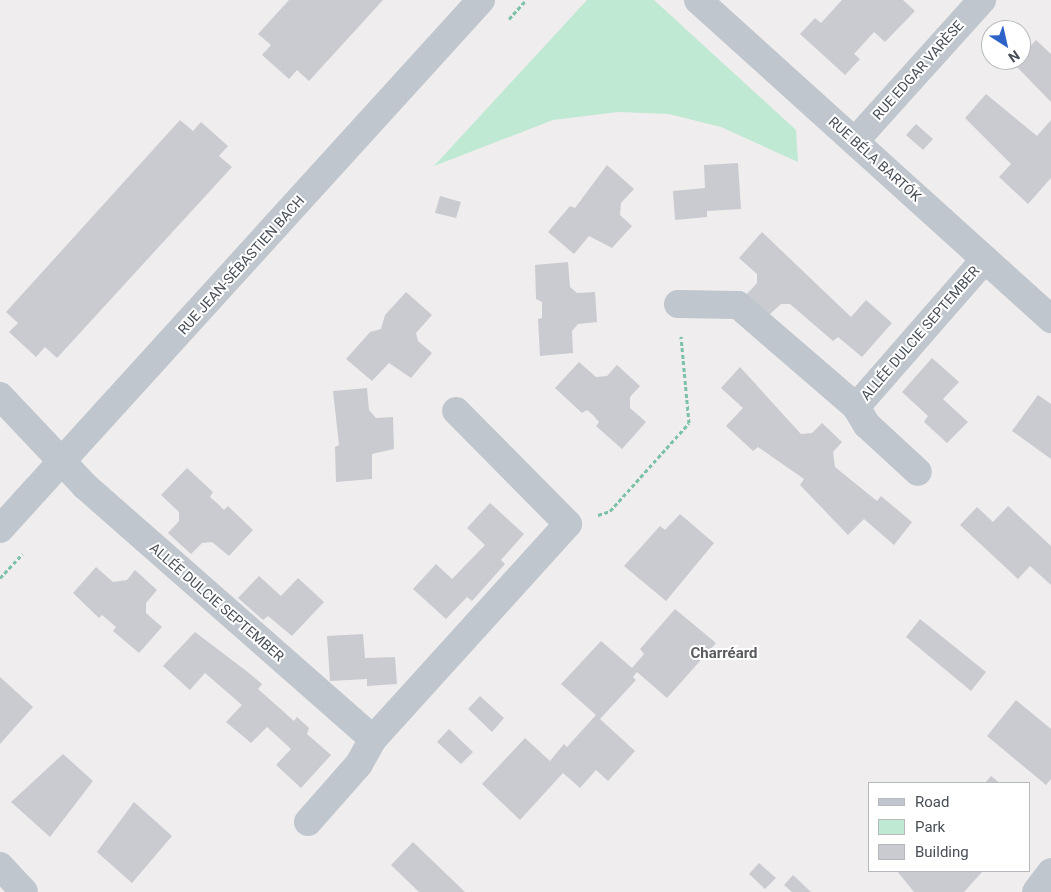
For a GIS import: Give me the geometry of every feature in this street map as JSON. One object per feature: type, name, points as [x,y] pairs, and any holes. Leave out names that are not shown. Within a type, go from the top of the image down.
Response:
[{"type":"street","name":"RUE JEAN-SÉBASTIEN BACH","points":[[0,530],[481,0]]},
{"type":"street","name":"RUE BÉLA BARTÓK","points":[[698,0],[1051,319]]},
{"type":"street","name":"RUE EDGAR VARÈSE","points":[[855,141],[982,0]]},
{"type":"street","name":"ALLÉE DULCIE SEPTEMBER","points":[[856,407],[985,259]]},
{"type":"street","name":"ALLÉE DULCIE SEPTEMBER","points":[[678,304],[738,305],[856,407],[867,425],[918,472]]},
{"type":"street","name":"ALLÉE DULCIE SEPTEMBER","points":[[0,396],[85,486],[373,739]]},
{"type":"street","points":[[308,822],[359,764],[373,739],[568,524],[456,411]]},
{"type":"street","points":[[0,866],[24,892]]},
{"type":"street","points":[[1036,892],[1051,872]]},
{"type":"path","points":[[568,524],[610,511],[689,423],[678,304]]},
{"type":"green space","points":[[587,0],[654,0],[796,130],[798,162],[721,127],[669,114],[618,112],[553,120],[434,166]]},
{"type":"building","points":[[289,0],[383,0],[309,81],[297,70],[289,79],[262,55],[271,45],[258,34]]},
{"type":"building","points":[[842,0],[903,0],[915,11],[885,42],[874,32],[854,54],[860,59],[845,75],[800,34],[815,18],[821,23]]},
{"type":"building","points":[[1036,40],[1051,54],[1051,102],[1020,70],[1031,70],[1031,45]]},
{"type":"building","points":[[986,94],[1037,136],[1051,120],[1051,178],[1028,204],[999,177],[1011,164],[965,118]]},
{"type":"building","points":[[180,120],[193,131],[201,122],[228,146],[219,156],[232,167],[57,358],[45,347],[36,357],[9,332],[18,323],[6,312]]},
{"type":"building","points":[[916,124],[933,139],[923,150],[906,135]]},
{"type":"building","points":[[738,163],[741,209],[707,211],[707,217],[675,220],[673,191],[705,188],[704,165]]},
{"type":"building","points":[[607,165],[634,189],[621,203],[620,215],[632,226],[612,248],[589,236],[574,254],[548,232],[570,206],[575,208]]},
{"type":"building","points":[[440,196],[461,202],[456,218],[435,213]]},
{"type":"building","points":[[762,232],[851,317],[866,300],[892,323],[862,357],[838,337],[833,341],[790,304],[781,304],[769,315],[746,295],[757,283],[757,274],[739,258]]},
{"type":"building","points":[[568,262],[570,287],[577,293],[595,292],[597,322],[578,324],[572,331],[573,353],[540,356],[538,319],[542,318],[542,302],[536,299],[535,265]]},
{"type":"building","points":[[406,292],[432,315],[416,333],[418,341],[432,353],[411,378],[389,363],[372,381],[346,359],[370,332],[381,329],[385,315]]},
{"type":"building","points":[[932,358],[959,382],[943,399],[968,422],[947,443],[924,422],[928,416],[902,392]]},
{"type":"building","points":[[579,362],[596,377],[607,376],[617,365],[640,386],[630,397],[630,408],[646,422],[622,449],[596,426],[599,422],[593,415],[587,410],[582,413],[555,388]]},
{"type":"building","points":[[740,367],[801,434],[812,433],[822,423],[842,442],[833,452],[835,467],[877,501],[881,496],[912,522],[894,545],[864,519],[848,535],[800,485],[804,479],[758,447],[753,451],[726,426],[743,408],[721,388]]},
{"type":"building","points":[[367,388],[369,410],[376,418],[393,417],[394,449],[372,454],[372,479],[336,482],[335,447],[339,445],[333,391]]},
{"type":"building","points":[[1038,395],[1051,404],[1051,459],[1012,431]]},
{"type":"building","points":[[187,468],[213,492],[210,497],[224,510],[228,506],[253,530],[229,556],[212,542],[202,543],[191,554],[168,533],[179,521],[179,512],[161,495]]},
{"type":"building","points":[[490,503],[524,534],[501,560],[505,564],[472,601],[467,597],[446,619],[413,589],[436,564],[452,579],[485,545],[467,528]]},
{"type":"building","points":[[1008,506],[1051,546],[1051,585],[1030,566],[1018,579],[960,525],[977,507],[993,522]]},
{"type":"building","points":[[680,514],[714,543],[666,601],[624,566],[660,526],[665,530]]},
{"type":"building","points":[[96,567],[113,582],[127,580],[135,570],[157,590],[146,603],[146,613],[162,627],[139,653],[113,631],[116,627],[102,615],[99,618],[73,593]]},
{"type":"building","points":[[259,576],[281,596],[298,578],[324,602],[292,636],[268,616],[263,620],[238,598]]},
{"type":"building","points":[[675,609],[716,643],[667,698],[637,672],[633,677],[636,680],[600,719],[635,751],[608,781],[596,770],[580,788],[563,773],[520,820],[482,784],[525,738],[550,761],[564,744],[567,747],[596,715],[561,684],[601,641],[632,668],[644,654],[640,649]]},
{"type":"building","points":[[920,619],[986,672],[971,691],[906,637]]},
{"type":"building","points":[[195,632],[262,684],[258,689],[294,721],[297,717],[309,728],[307,734],[331,755],[301,788],[276,765],[291,749],[267,727],[251,743],[226,722],[242,705],[205,673],[190,690],[163,666]]},
{"type":"building","points":[[363,634],[365,658],[395,657],[397,684],[367,686],[367,679],[330,681],[327,636]]},
{"type":"building","points":[[0,677],[33,707],[0,744]]},
{"type":"building","points":[[480,696],[504,718],[492,732],[468,709]]},
{"type":"building","points":[[1016,700],[1051,729],[1051,779],[1046,785],[987,736]]},
{"type":"building","points":[[449,729],[473,752],[461,764],[437,742]]},
{"type":"building","points":[[63,754],[93,781],[50,837],[11,802]]},
{"type":"building","points":[[991,776],[999,782],[986,782]]},
{"type":"building","points":[[134,802],[172,836],[132,883],[97,852]]},
{"type":"building","points":[[413,842],[465,892],[419,892],[391,865]]},
{"type":"building","points":[[759,863],[776,878],[765,889],[749,874]]},
{"type":"building","points":[[898,872],[982,872],[964,892],[914,892]]},
{"type":"building","points":[[793,875],[811,892],[792,892],[784,885]]},
{"type":"district","name":"Charréard","points":[[724,654]]}]
